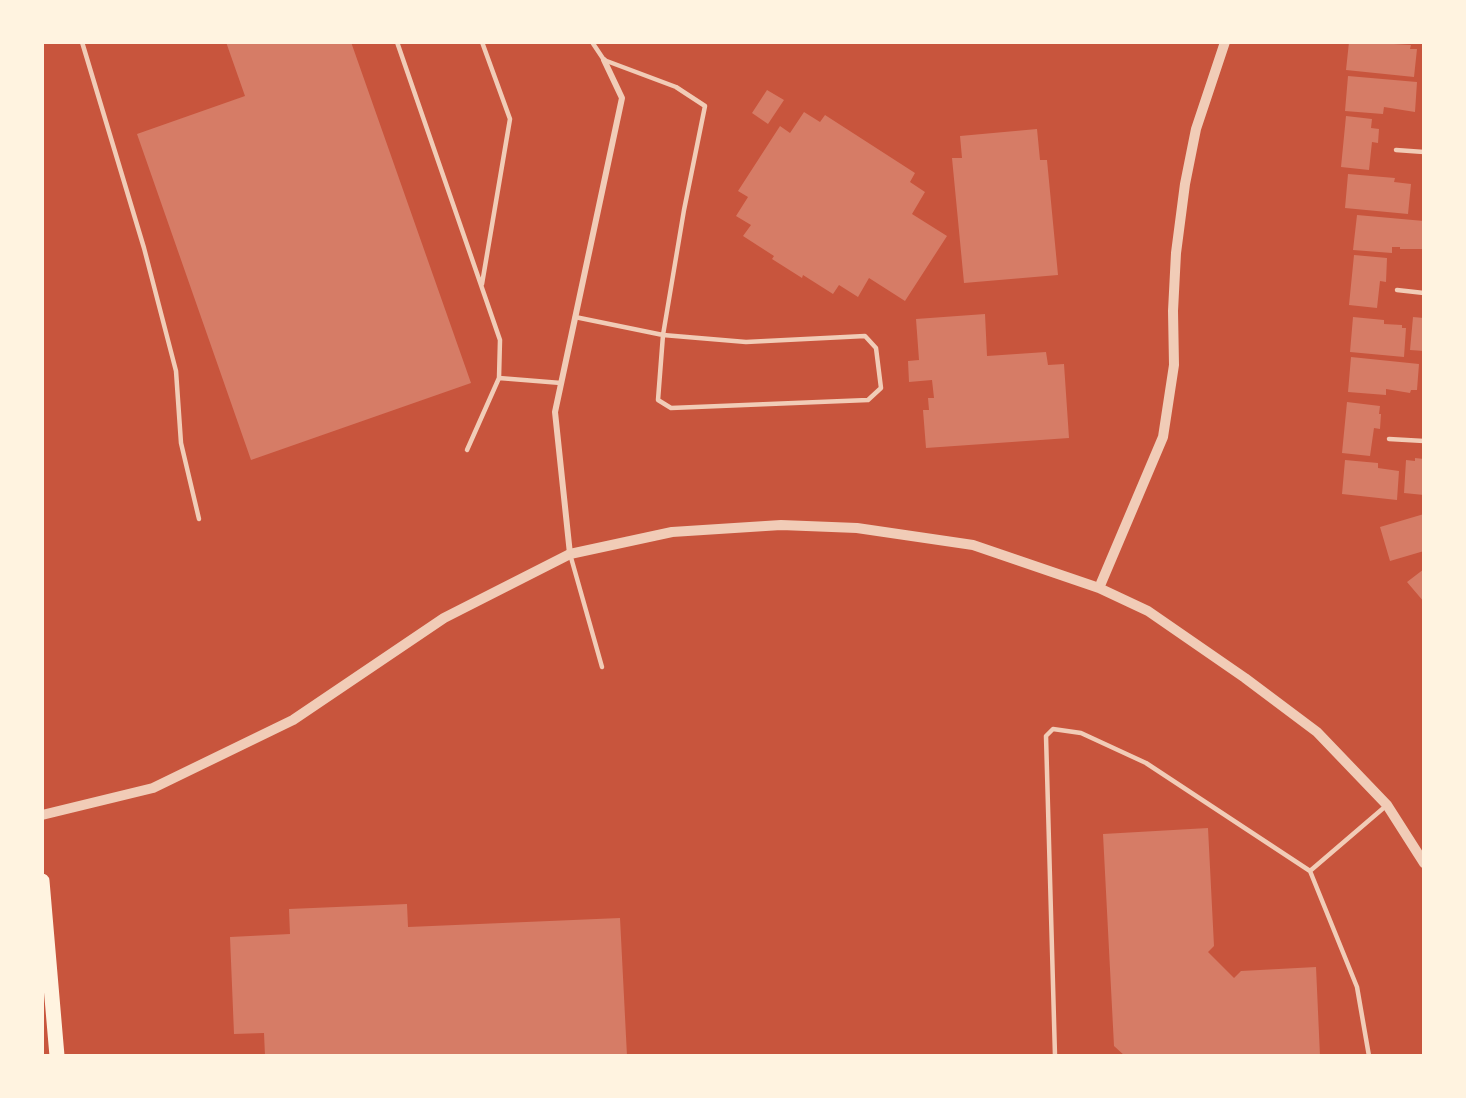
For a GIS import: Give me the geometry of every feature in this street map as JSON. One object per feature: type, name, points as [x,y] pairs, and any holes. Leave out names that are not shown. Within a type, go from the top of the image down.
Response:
[{"type":"main road","points":[[42,881],[57,1056]]},
{"type":"street","points":[[1099,588],[1163,437],[1174,365],[1175,264],[1183,194],[1196,129],[1224,42]]},
{"type":"street","points":[[570,554],[555,412],[622,98],[604,60]]},
{"type":"street","points":[[42,815],[153,788],[293,720],[444,618],[570,554],[672,532],[780,525],[857,528],[973,545],[1099,588],[1148,611],[1254,684],[1317,732],[1387,806],[1424,863]]},
{"type":"lane","points":[[82,42],[144,248],[176,371],[181,443],[199,519]]},
{"type":"lane","points":[[397,42],[500,340],[499,378],[467,450]]},
{"type":"lane","points":[[481,286],[510,119],[482,42]]},
{"type":"lane","points":[[575,317],[663,335],[746,342],[865,336],[876,348],[881,388],[868,400],[671,408],[658,400],[663,335],[684,210],[705,106],[676,87],[604,60],[592,42]]},
{"type":"lane","points":[[1396,150],[1424,152]]},
{"type":"lane","points":[[1397,290],[1424,293]]},
{"type":"lane","points":[[499,378],[561,382]]},
{"type":"lane","points":[[1389,439],[1424,441]]},
{"type":"lane","points":[[570,554],[602,667]]},
{"type":"lane","points":[[1055,1056],[1047,736],[1053,729],[1081,733],[1146,763],[1310,871],[1358,987],[1369,1056]]},
{"type":"lane","points":[[1310,871],[1387,806]]},
{"type":"building","points":[[226,42],[351,42],[471,383],[251,460],[137,134],[245,96]]},
{"type":"building","points":[[1349,42],[1394,42],[1394,44],[1411,45],[1410,49],[1417,49],[1414,77],[1346,70]]},
{"type":"building","points":[[1348,76],[1417,82],[1415,112],[1384,107],[1383,114],[1345,111]]},
{"type":"building","points":[[767,90],[784,100],[768,124],[752,113]]},
{"type":"building","points":[[804,112],[820,122],[825,115],[915,173],[910,182],[925,192],[912,214],[947,236],[905,301],[869,278],[858,297],[839,285],[833,294],[772,259],[774,256],[743,236],[751,225],[736,216],[748,197],[738,191],[780,126],[790,133]]},
{"type":"building","points":[[1346,116],[1372,119],[1371,128],[1379,129],[1378,143],[1372,142],[1369,170],[1341,167]]},
{"type":"building","points":[[1037,129],[1040,160],[1047,160],[1058,275],[964,283],[952,158],[962,158],[960,136]]},
{"type":"building","points":[[1348,174],[1395,178],[1394,182],[1411,184],[1408,214],[1345,208]]},
{"type":"building","points":[[1357,215],[1424,221],[1422,249],[1392,247],[1392,253],[1353,250]]},
{"type":"building","points":[[1354,255],[1387,258],[1386,282],[1380,281],[1377,308],[1349,305]]},
{"type":"building","points":[[985,314],[987,356],[1046,352],[1048,365],[1064,364],[1069,438],[926,448],[923,410],[929,410],[928,398],[934,398],[932,380],[909,382],[908,361],[919,360],[916,319]]},
{"type":"building","points":[[1353,317],[1384,320],[1384,324],[1402,325],[1402,328],[1406,328],[1404,357],[1350,352]]},
{"type":"building","points":[[1413,317],[1424,318],[1424,351],[1410,350]]},
{"type":"building","points":[[1351,357],[1419,364],[1417,390],[1411,390],[1410,393],[1386,389],[1386,395],[1348,392]]},
{"type":"building","points":[[1347,402],[1380,406],[1380,429],[1374,428],[1370,456],[1342,453]]},
{"type":"building","points":[[1415,458],[1424,459],[1424,495],[1404,493],[1406,460],[1415,461]]},
{"type":"building","points":[[1345,460],[1378,463],[1378,468],[1399,471],[1397,500],[1342,494]]},
{"type":"building","points":[[1424,514],[1424,551],[1390,561],[1380,527]]},
{"type":"building","points":[[1424,569],[1424,602],[1407,582]]},
{"type":"building","points":[[1208,828],[1214,946],[1208,952],[1234,978],[1241,971],[1316,967],[1320,1056],[1125,1056],[1114,1046],[1103,834]]},
{"type":"building","points":[[407,904],[408,927],[620,918],[627,1056],[265,1056],[264,1033],[234,1034],[230,937],[290,934],[289,909]]}]
